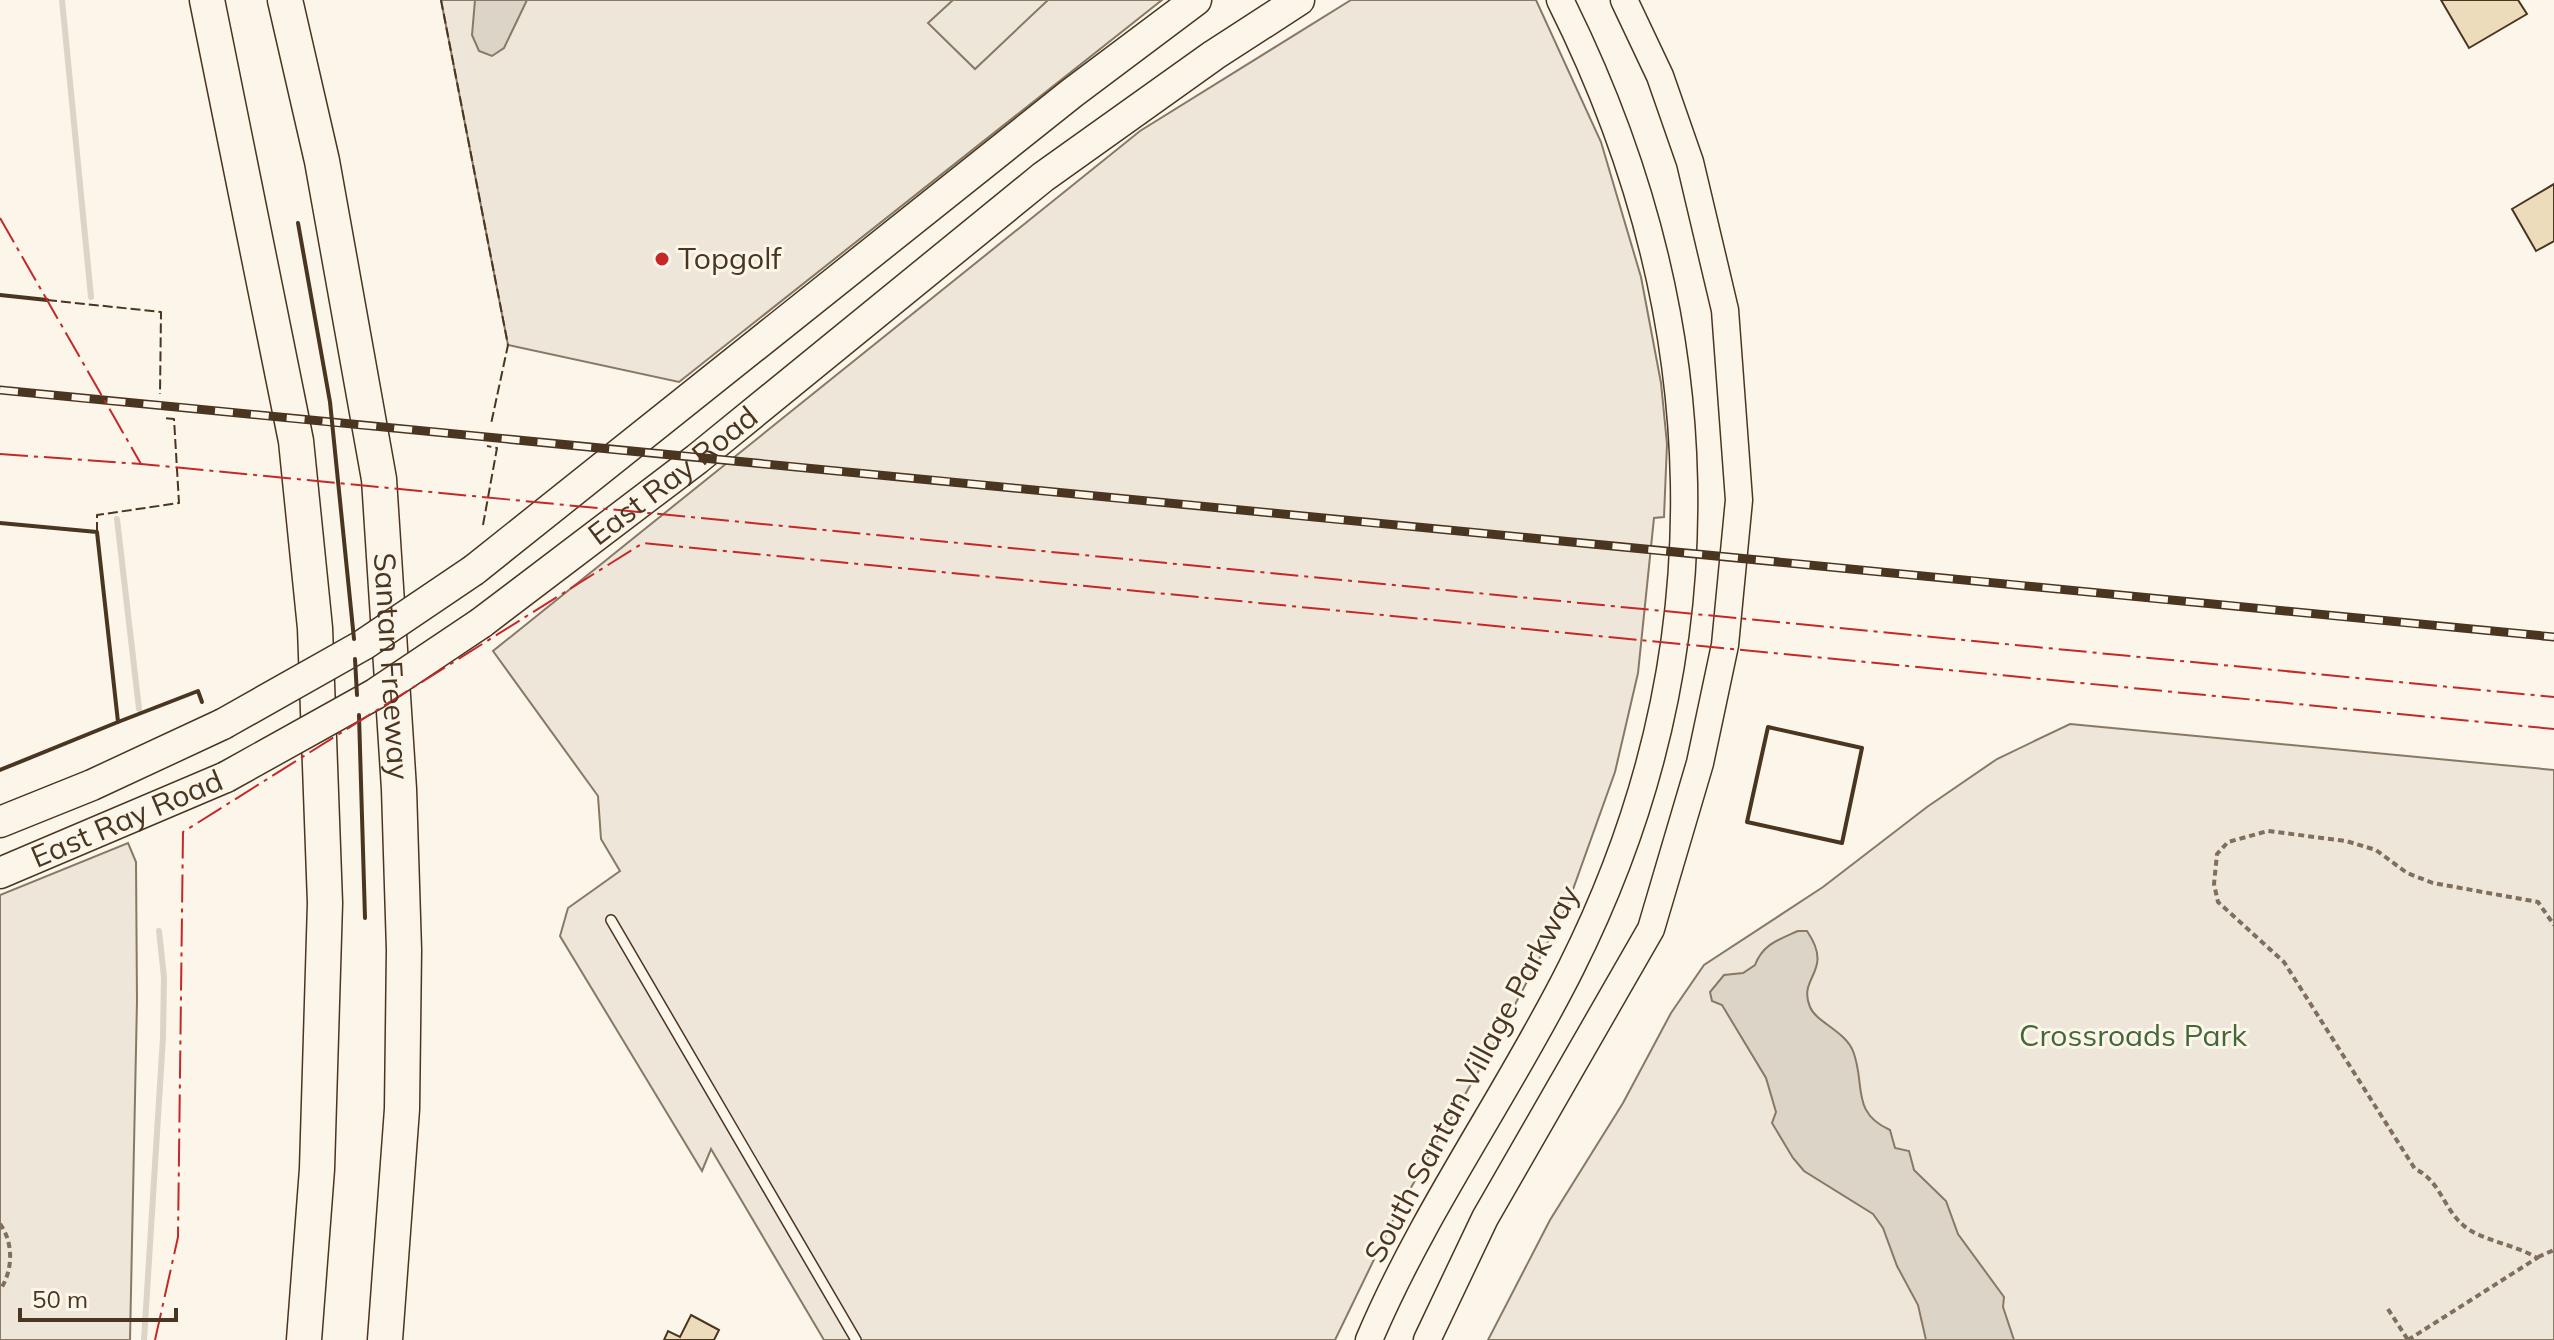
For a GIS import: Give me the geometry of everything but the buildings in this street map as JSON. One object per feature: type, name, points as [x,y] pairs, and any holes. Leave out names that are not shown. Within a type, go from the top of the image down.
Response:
[{"type":"highway","points":[[207,0],[257,232],[296,441],[315,628],[325,903],[317,1169],[304,1340]]},
{"type":"highway","name":"Santan Freeway","points":[[285,0],[322,161],[379,479],[399,789],[404,950],[402,1109],[385,1340]]},
{"type":"main road","name":"East Ray Road","points":[[0,822],[105,780],[223,724],[363,645],[474,570],[1038,119],[1196,0]]},
{"type":"main road","name":"East Ray Road","points":[[0,873],[226,777],[375,694],[481,623],[697,459],[1043,177],[1203,63],[1299,0]]},
{"type":"main road","name":"South Santan Village Parkway","points":[[1369,1340],[1420,1237],[1537,1035],[1594,920],[1629,832],[1667,694],[1676,628],[1683,508],[1677,358],[1662,277],[1638,190],[1596,77],[1560,0]]},
{"type":"main road","points":[[1427,1340],[1485,1218],[1651,929],[1700,763],[1725,645],[1739,500],[1725,310],[1690,162],[1660,76],[1624,0]]},
{"type":"lane","points":[[611,920],[856,1340]]},
{"type":"path","points":[[2537,1258],[2522,1248],[2465,1228],[2449,1209],[2429,1175],[2415,1169],[2284,962],[2218,902],[2214,884],[2217,854],[2228,842],[2268,831],[2346,841],[2376,850],[2407,873],[2433,883],[2538,902],[2554,925]]},
{"type":"path","points":[[0,1224],[5,1232],[10,1264],[0,1290]]},
{"type":"path","points":[[2388,1309],[2408,1340],[2554,1250]]},
{"type":"green space","name":"Topgolf","points":[[441,0],[1162,0],[679,382],[508,345]]},
{"type":"green space","points":[[1351,0],[1536,0],[1601,142],[1641,277],[1661,383],[1667,444],[1664,517],[1654,518],[1638,673],[1615,772],[1567,906],[1492,1048],[1398,1210],[1335,1340],[824,1340],[711,1149],[702,1171],[560,936],[568,908],[620,871],[601,839],[598,796],[493,651],[1140,131]]},
{"type":"green space","name":"Crossroads Park","points":[[2070,724],[2554,770],[2554,1340],[1488,1340],[1550,1220],[1623,1103],[1671,1013],[1704,965],[1823,887],[1927,807],[1997,759]]},
{"type":"green space","points":[[128,843],[136,862],[137,1001],[130,1340],[0,1340],[0,895]]},
{"type":"shaded area","points":[[475,0],[527,0],[504,48],[492,56],[479,51],[472,35]]},
{"type":"shaded area","points":[[953,0],[1048,0],[975,69],[928,23]]},
{"type":"shaded area","points":[[1798,931],[1807,931],[1817,956],[1817,965],[1808,988],[1810,1007],[1844,1038],[1853,1051],[1861,1096],[1869,1115],[1890,1130],[1895,1148],[1909,1151],[1914,1170],[1946,1201],[1958,1234],[2004,1297],[2003,1307],[2014,1340],[1926,1340],[1918,1305],[1897,1266],[1883,1228],[1873,1214],[1804,1171],[1772,1123],[1776,1112],[1766,1078],[1722,1005],[1712,1001],[1710,992],[1724,975],[1743,973],[1755,965],[1767,947]]},
{"type":"waterway","points":[[62,0],[91,297]]},
{"type":"waterway","points":[[117,519],[139,709]]},
{"type":"waterway","points":[[144,1340],[163,1037],[164,977],[159,931]]},
{"type":"railway","points":[[0,390],[2554,637]]},
{"type":"fence","points":[[441,0],[508,345],[491,424]]},
{"type":"fence","points":[[47,300],[161,312],[160,394]]},
{"type":"fence","points":[[97,532],[97,515],[179,503],[174,419],[162,418]]},
{"type":"fence","points":[[483,525],[497,448],[487,446]]},
{"type":"wall","points":[[298,223],[330,402],[354,639]]},
{"type":"wall","points":[[0,295],[47,300]]},
{"type":"wall","points":[[0,523],[97,532],[118,722],[0,770]]},
{"type":"wall","points":[[355,659],[357,695]]},
{"type":"wall","points":[[118,722],[198,691],[202,702]]},
{"type":"wall","points":[[359,715],[365,918]]},
{"type":"wall","points":[[1768,727],[1862,748],[1842,843],[1747,822],[1768,727]]},
{"type":"power","points":[[0,218],[141,464]]},
{"type":"power","points":[[0,454],[141,464],[2554,697]]},
{"type":"power","points":[[155,1340],[178,1237],[183,832],[643,543],[2554,729]]},
{"type":"place","name":"Topgolf","points":[[662,259]]}]
